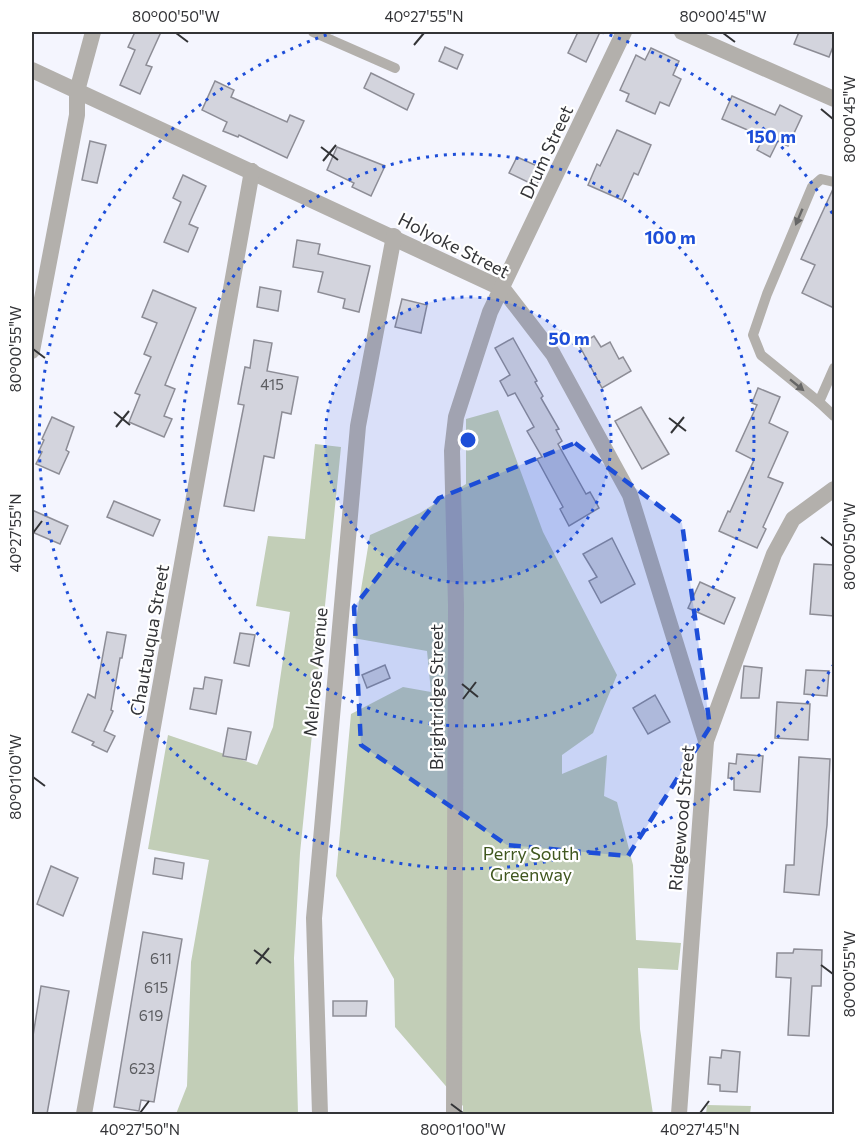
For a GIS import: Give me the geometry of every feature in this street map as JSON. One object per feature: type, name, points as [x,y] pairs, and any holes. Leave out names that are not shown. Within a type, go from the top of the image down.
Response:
[{"type":"street","points":[[32,351],[77,115],[77,91],[93,32]]},
{"type":"street","name":"Drum Street","points":[[503,289],[624,32]]},
{"type":"street","points":[[682,32],[834,99]]},
{"type":"street","name":"Holyoke Street","points":[[32,70],[394,236],[503,289],[553,354],[630,495],[706,741]]},
{"type":"street","name":"Chautauqua Street","points":[[84,1114],[252,171]]},
{"type":"street","name":"Melrose Avenue","points":[[320,1114],[315,895],[358,426],[394,236]]},
{"type":"street","name":"Brightridge Street","points":[[454,1114],[456,604],[452,451],[456,417],[465,385],[490,312],[503,289]]},
{"type":"street","name":"Ridgewood Street","points":[[679,1114],[706,741],[774,554],[793,519],[834,489]]},
{"type":"lane","points":[[312,32],[395,68]]},
{"type":"lane","points":[[834,182],[821,179],[812,187],[766,294],[753,335],[761,355],[834,416]]},
{"type":"lane","points":[[819,402],[834,368]]},
{"type":"highlighted area","points":[[575,443],[682,523],[710,727],[628,856],[507,845],[361,745],[354,607],[439,498]]},
{"type":"green space","name":"Perry South Greenway","points":[[498,410],[543,532],[617,675],[593,733],[562,755],[562,774],[607,755],[604,796],[617,802],[633,865],[636,940],[681,943],[678,970],[638,968],[640,1029],[653,1114],[463,1114],[463,1106],[395,1027],[394,979],[336,876],[351,714],[403,687],[431,692],[427,651],[353,638],[370,535],[420,513],[466,484],[466,419]]},
{"type":"green space","points":[[315,444],[341,447],[300,853],[294,958],[298,1114],[176,1114],[187,1086],[191,962],[209,860],[148,849],[168,735],[257,765],[273,727],[290,612],[256,606],[268,536],[305,539]]},
{"type":"green space","points":[[707,1105],[751,1106],[750,1114],[706,1114]]},
{"type":"building","points":[[135,32],[161,32],[146,65],[152,67],[140,94],[120,85],[135,50],[128,47]]},
{"type":"building","points":[[578,32],[600,32],[586,62],[568,53]]},
{"type":"building","points":[[799,32],[834,32],[834,44],[829,57],[794,44]]},
{"type":"building","points":[[445,47],[463,55],[457,69],[439,61]]},
{"type":"building","points":[[651,48],[679,61],[673,75],[681,79],[669,106],[660,102],[655,114],[626,101],[629,94],[620,90],[636,55],[645,60]]},
{"type":"building","points":[[371,73],[414,94],[407,110],[364,88]]},
{"type":"building","points":[[215,81],[234,90],[231,97],[287,122],[290,115],[304,121],[287,158],[239,135],[238,137],[223,131],[227,122],[202,110]]},
{"type":"building","points":[[732,96],[775,115],[780,105],[802,116],[788,146],[778,141],[770,157],[757,150],[764,137],[722,119]]},
{"type":"building","points":[[617,130],[651,145],[638,175],[634,173],[622,200],[588,185],[597,164],[600,166]]},
{"type":"building","points":[[90,141],[106,145],[97,183],[82,180]]},
{"type":"building","points":[[337,147],[385,166],[371,196],[352,187],[354,183],[327,170]]},
{"type":"building","points":[[517,157],[544,169],[536,186],[509,173]]},
{"type":"building","points":[[183,175],[206,186],[189,224],[198,228],[188,252],[164,242],[181,202],[173,198]]},
{"type":"building","points":[[833,189],[834,308],[802,293],[815,265],[801,259]]},
{"type":"building","points":[[297,240],[320,244],[318,254],[370,266],[359,312],[343,308],[345,299],[318,292],[323,272],[293,267]]},
{"type":"building","points":[[260,287],[281,291],[278,311],[257,307]]},
{"type":"building","points":[[153,290],[196,308],[165,385],[175,389],[164,416],[172,419],[164,437],[129,422],[140,395],[135,393],[151,357],[144,354],[157,323],[142,317]]},
{"type":"building","points":[[402,299],[427,305],[421,333],[395,327]]},
{"type":"building","points":[[594,336],[601,347],[610,342],[619,359],[623,357],[631,371],[602,388],[579,345]]},
{"type":"building","points":[[513,338],[537,381],[535,382],[543,396],[541,398],[559,429],[556,430],[562,441],[558,444],[586,494],[590,492],[599,508],[569,526],[560,509],[563,507],[537,459],[542,457],[527,431],[534,427],[515,393],[508,396],[500,381],[510,375],[495,348]]},
{"type":"building","points":[[254,340],[272,343],[267,371],[298,377],[291,414],[282,412],[274,458],[264,456],[254,511],[224,506],[244,405],[238,404],[245,367],[250,368]]},
{"type":"building","points":[[758,388],[780,397],[769,423],[788,432],[768,477],[783,483],[763,527],[766,529],[757,548],[719,531],[754,460],[736,451],[757,405],[752,403]]},
{"type":"building","points":[[641,407],[669,454],[642,469],[615,421]]},
{"type":"building","points":[[52,417],[74,427],[66,450],[69,452],[59,474],[36,464],[42,452],[39,451],[44,440],[42,439]]},
{"type":"building","points":[[114,501],[160,520],[153,536],[107,517]]},
{"type":"building","points":[[32,510],[68,526],[60,544],[32,532]]},
{"type":"building","points":[[612,538],[635,584],[601,603],[589,581],[597,577],[583,554]]},
{"type":"building","points":[[814,564],[834,565],[834,616],[810,614]]},
{"type":"building","points":[[700,582],[735,598],[724,624],[688,608]]},
{"type":"building","points":[[107,632],[126,635],[111,710],[113,711],[104,731],[115,736],[107,752],[92,745],[94,742],[72,732],[88,694],[95,698]]},
{"type":"building","points":[[240,633],[255,635],[249,666],[234,663]]},
{"type":"building","points":[[385,665],[390,678],[367,688],[362,675]]},
{"type":"building","points":[[744,666],[762,668],[759,698],[741,698]]},
{"type":"building","points":[[806,670],[829,671],[827,696],[804,694]]},
{"type":"building","points":[[205,677],[222,680],[216,714],[190,709],[194,688],[203,689]]},
{"type":"building","points":[[655,695],[670,722],[648,734],[633,708]]},
{"type":"building","points":[[777,702],[810,704],[808,740],[775,738]]},
{"type":"building","points":[[228,728],[251,732],[246,760],[223,756]]},
{"type":"building","points":[[737,754],[763,756],[760,792],[734,790],[734,778],[728,778],[729,763],[736,764]]},
{"type":"building","points":[[799,757],[830,759],[827,825],[819,895],[784,892],[786,865],[794,865]]},
{"type":"building","points":[[155,858],[184,863],[182,879],[153,874]]},
{"type":"building","points":[[51,866],[78,878],[63,916],[37,904]]},
{"type":"building","points":[[143,932],[182,939],[154,1102],[141,1100],[139,1111],[114,1107]]},
{"type":"building","points":[[794,949],[822,950],[821,986],[812,986],[809,1036],[788,1035],[791,978],[776,977],[777,953],[793,953]]},
{"type":"building","points":[[41,986],[69,991],[47,1114],[32,1114],[32,1042]]},
{"type":"building","points":[[333,1001],[367,1001],[366,1016],[333,1016]]},
{"type":"building","points":[[722,1050],[740,1052],[737,1092],[720,1091],[720,1085],[708,1084],[710,1057],[721,1058]]}]
